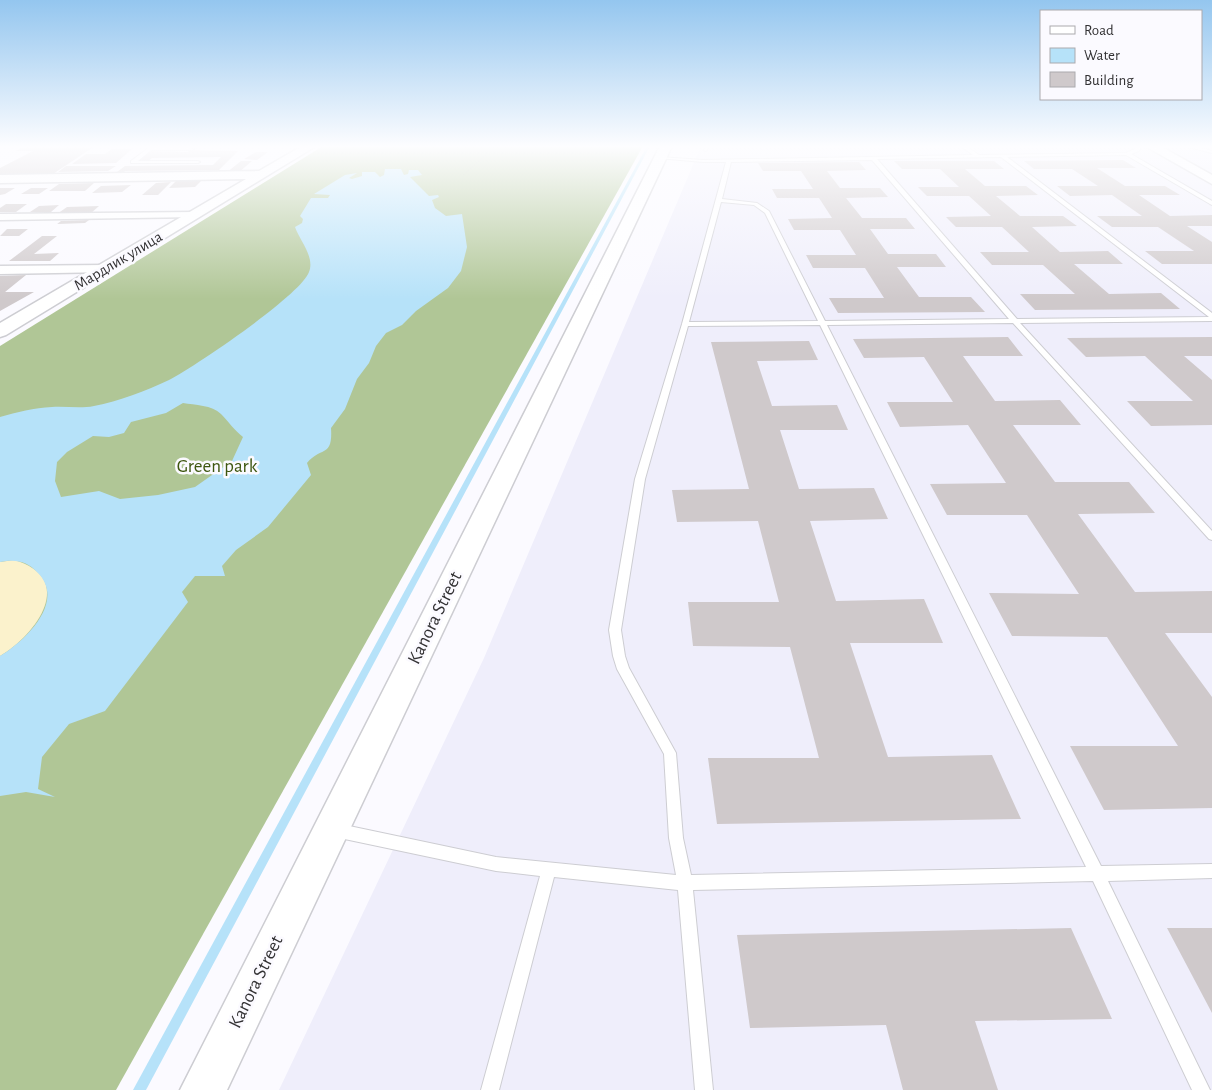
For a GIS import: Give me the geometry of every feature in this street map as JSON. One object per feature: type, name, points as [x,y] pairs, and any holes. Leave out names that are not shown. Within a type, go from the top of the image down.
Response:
[{"type":"street","name":"Мардлик улица","points":[[0,331],[225,197]]},
{"type":"street","name":"Kanora Street","points":[[203,1090],[641,197]]},
{"type":"street","points":[[0,217],[194,215]]},
{"type":"street","points":[[0,270],[105,269]]},
{"type":"lane","points":[[704,1090],[685,883],[676,838],[670,753],[623,669],[615,630],[640,479],[721,197]]},
{"type":"lane","points":[[907,197],[1014,320],[1212,537]]},
{"type":"lane","points":[[1055,197],[1212,317]]},
{"type":"lane","points":[[720,200],[755,204],[767,212],[1096,872],[1201,1090]]},
{"type":"lane","points":[[685,324],[1212,317]]},
{"type":"lane","points":[[331,830],[496,864],[685,883],[1096,872],[1212,871]]},
{"type":"lane","points":[[490,1090],[549,869]]},
{"type":"shaded area","points":[[679,197],[1212,197],[1212,1090],[279,1090],[484,658]]},
{"type":"green space","name":"Green park","points":[[241,197],[615,197],[116,1090],[0,1090],[0,346]]},
{"type":"sand","points":[[14,560],[33,568],[44,580],[47,592],[44,606],[37,621],[27,634],[0,656],[0,562]]},
{"type":"water","points":[[439,197],[432,200],[435,208],[446,216],[462,214],[467,247],[461,271],[448,288],[416,311],[402,325],[386,333],[376,346],[369,363],[357,379],[345,409],[331,428],[328,448],[307,463],[311,475],[268,527],[236,550],[222,566],[225,576],[195,576],[182,592],[188,602],[105,711],[69,724],[42,757],[38,789],[55,797],[26,792],[0,796],[0,656],[20,641],[39,620],[45,608],[47,596],[45,584],[38,573],[30,566],[16,561],[0,562],[0,417],[39,408],[84,407],[103,404],[142,392],[182,373],[268,313],[302,283],[309,272],[310,261],[309,255],[295,227],[302,223],[303,219],[300,216],[311,198]],"holes":[[[183,403],[217,411],[243,437],[232,461],[195,487],[158,495],[120,499],[99,491],[61,497],[55,481],[57,462],[67,452],[93,436],[109,437],[124,433],[131,422],[166,413]]]},
{"type":"building","points":[[888,197],[846,198],[862,218],[906,218],[915,229],[870,229],[888,254],[936,254],[946,267],[897,267],[919,297],[971,297],[985,312],[838,313],[829,298],[884,298],[865,268],[813,268],[806,255],[856,255],[840,230],[794,230],[788,219],[832,218],[819,198],[777,198]]},
{"type":"building","points":[[970,197],[997,197],[1020,216],[1063,216],[1077,226],[1032,227],[1060,252],[1108,251],[1123,264],[1074,264],[1109,294],[1161,293],[1180,309],[1035,310],[1020,294],[1075,294],[1043,265],[992,265],[980,252],[1029,252],[1002,227],[956,227],[946,217],[991,216]]},
{"type":"building","points":[[1115,197],[1142,197],[1170,216],[1212,215],[1212,226],[1187,226],[1212,242],[1212,264],[1162,264],[1145,251],[1194,251],[1158,227],[1112,227],[1097,216],[1142,216]]},
{"type":"building","points":[[6,204],[27,204],[16,212],[0,212],[0,208]]},
{"type":"building","points":[[59,205],[51,212],[30,212],[39,206]]},
{"type":"building","points":[[99,206],[90,214],[57,214],[67,207]]},
{"type":"building","points":[[89,220],[85,223],[57,224],[61,221]]},
{"type":"building","points":[[7,229],[28,229],[19,236],[0,236]]},
{"type":"building","points":[[42,236],[57,236],[34,254],[59,253],[50,261],[9,261]]},
{"type":"building","points":[[26,275],[5,292],[34,292],[0,311],[0,276]]},
{"type":"building","points":[[1008,337],[1023,356],[963,356],[995,401],[1060,400],[1081,425],[1013,425],[1055,482],[1129,482],[1155,513],[1078,514],[1135,592],[1212,591],[1212,633],[1165,633],[1212,697],[1212,808],[1104,810],[1070,746],[1178,746],[1107,637],[1012,636],[989,593],[1079,594],[1027,515],[947,515],[930,484],[1006,483],[968,425],[900,427],[887,402],[953,402],[924,357],[864,358],[853,339]]},
{"type":"building","points":[[1212,337],[1212,356],[1184,356],[1212,380],[1212,425],[1151,426],[1127,401],[1193,401],[1145,356],[1086,357],[1067,338]]},
{"type":"building","points":[[809,341],[818,360],[757,361],[772,406],[837,405],[848,430],[780,430],[799,489],[874,488],[888,519],[810,521],[836,601],[924,599],[943,643],[850,643],[888,757],[992,755],[1021,819],[717,824],[708,758],[819,758],[790,647],[693,646],[688,602],[779,602],[758,521],[677,522],[672,490],[749,489],[711,342]]},
{"type":"building","points":[[1071,928],[1112,1019],[975,1021],[998,1090],[903,1090],[886,1025],[750,1028],[737,935]]},
{"type":"building","points":[[1167,928],[1212,928],[1212,1013]]},
{"type":"waterway","points":[[139,1090],[622,197]]}]
